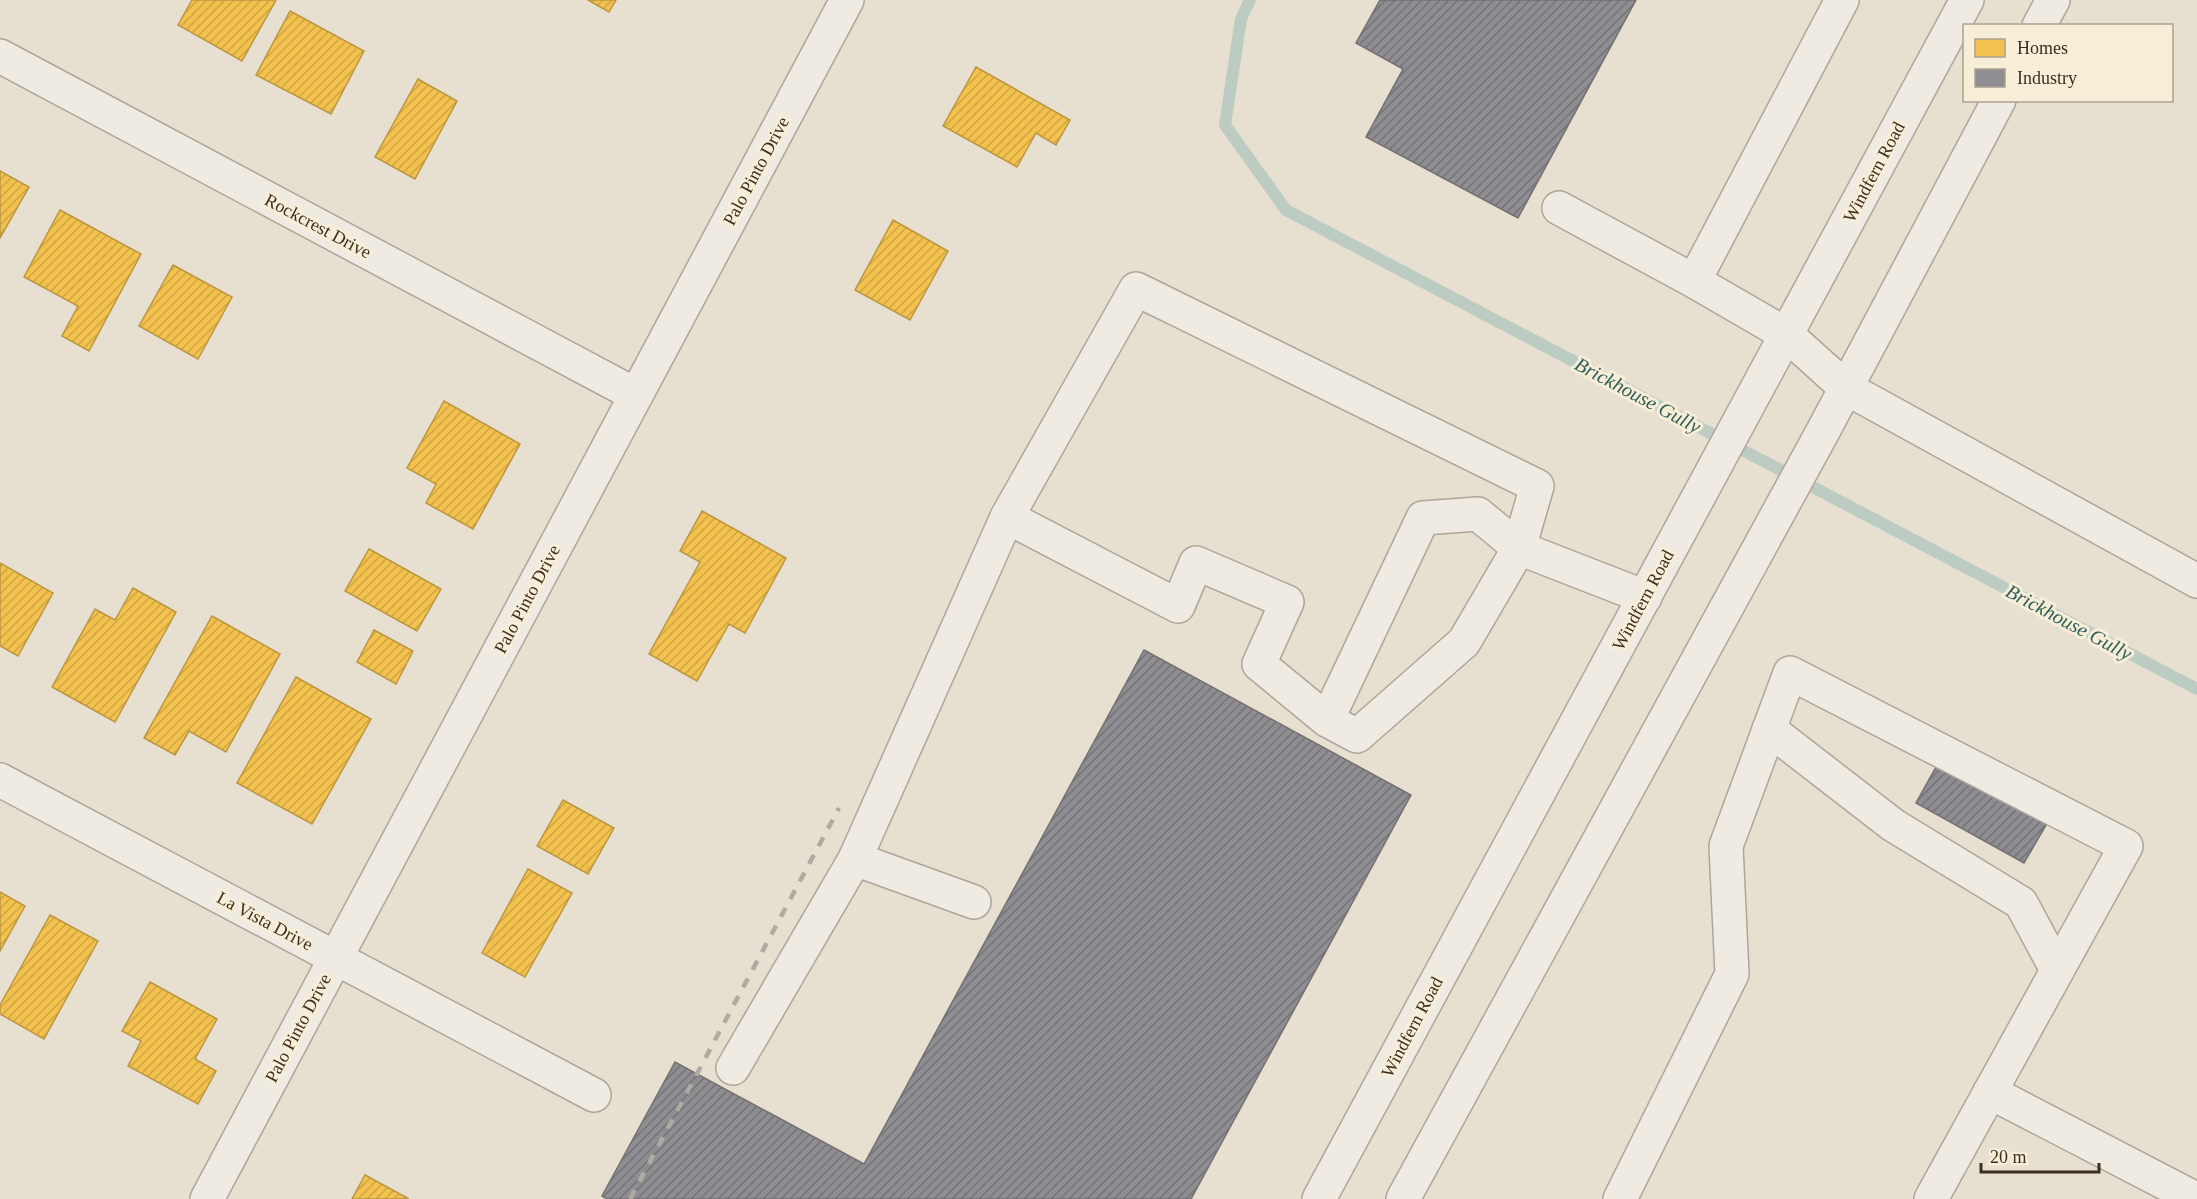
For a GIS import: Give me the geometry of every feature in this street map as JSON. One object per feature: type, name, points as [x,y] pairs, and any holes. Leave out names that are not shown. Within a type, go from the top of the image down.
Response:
[{"type":"street","name":"Palo Pinto Drive","points":[[207,1199],[847,0]]},
{"type":"street","points":[[1694,281],[1842,0]]},
{"type":"street","name":"Windfern Road","points":[[1319,1199],[1967,0]]},
{"type":"street","points":[[2040,24],[2053,0]]},
{"type":"street","name":"Rockcrest Drive","points":[[0,56],[636,395]]},
{"type":"street","points":[[1403,1199],[1822,433],[1998,102]]},
{"type":"street","points":[[1559,208],[1787,334],[1846,388],[2197,581]]},
{"type":"street","points":[[733,1068],[855,859],[1007,517],[1136,289],[1537,486],[1519,548],[1464,642],[1357,736],[1327,720],[1259,664],[1287,602],[1196,563],[1178,606],[1007,517]]},
{"type":"street","points":[[1327,720],[1423,518],[1478,514],[1519,548],[1645,597]]},
{"type":"street","points":[[1620,1199],[1732,974],[1726,846],[1790,673],[2126,846],[1931,1199]]},
{"type":"street","points":[[1769,729],[1893,825],[2021,903],[2058,970]]},
{"type":"street","name":"La Vista Drive","points":[[0,780],[594,1095]]},
{"type":"street","points":[[855,859],[974,902]]},
{"type":"street","points":[[1990,1092],[2196,1199]]},
{"type":"building: Homes","points":[[192,0],[276,0],[242,61],[178,25]]},
{"type":"building: Homes","points":[[588,0],[616,0],[609,12]]},
{"type":"building: Homes","points":[[290,11],[364,51],[331,114],[256,75]]},
{"type":"building: Homes","points":[[976,67],[1070,120],[1056,145],[1036,133],[1017,167],[943,126]]},
{"type":"building: Homes","points":[[418,79],[457,101],[415,179],[375,157]]},
{"type":"building: Homes","points":[[0,171],[29,187],[0,238]]},
{"type":"building: Homes","points":[[60,210],[141,254],[89,351],[62,336],[78,306],[24,277]]},
{"type":"building: Homes","points":[[893,220],[948,251],[910,320],[855,290]]},
{"type":"building: Homes","points":[[173,265],[232,297],[198,359],[139,326]]},
{"type":"building: Homes","points":[[444,401],[520,444],[473,529],[426,503],[436,484],[407,468]]},
{"type":"building: Homes","points":[[702,511],[786,558],[745,633],[729,624],[697,681],[649,654],[700,562],[680,551]]},
{"type":"building: Homes","points":[[369,549],[441,589],[417,631],[345,591]]},
{"type":"building: Homes","points":[[0,563],[53,593],[18,656],[0,646]]},
{"type":"building: Homes","points":[[133,588],[176,612],[115,722],[52,687],[95,609],[115,620]]},
{"type":"building: Homes","points":[[212,616],[280,654],[226,752],[189,731],[175,755],[144,738]]},
{"type":"building: Homes","points":[[374,630],[413,651],[396,684],[357,662]]},
{"type":"building: Homes","points":[[296,677],[371,719],[312,824],[237,783]]},
{"type":"building: Homes","points":[[563,800],[614,828],[588,874],[537,846]]},
{"type":"building: Homes","points":[[528,869],[572,893],[525,977],[482,953]]},
{"type":"building: Homes","points":[[0,892],[25,906],[0,951]]},
{"type":"building: Homes","points":[[50,915],[98,941],[44,1039],[0,1014],[0,1005]]},
{"type":"building: Homes","points":[[150,982],[217,1019],[195,1059],[216,1071],[198,1104],[128,1066],[141,1041],[122,1031]]},
{"type":"building: Homes","points":[[365,1175],[409,1199],[352,1199]]},
{"type":"building: Industry","points":[[1380,0],[1636,0],[1518,218],[1366,137],[1403,69],[1356,43]]},
{"type":"building: Industry","points":[[1144,650],[1411,795],[1191,1199],[607,1199],[602,1196],[675,1062],[864,1164]]},
{"type":"building: Industry","points":[[1941,758],[2050,818],[2024,863],[1916,803]]},
{"type":"waterway","name":"Brickhouse Gully","points":[[1250,0],[1241,19],[1225,125],[1286,210],[2197,689]]},
{"type":"railway","points":[[630,1199],[839,808]]}]
